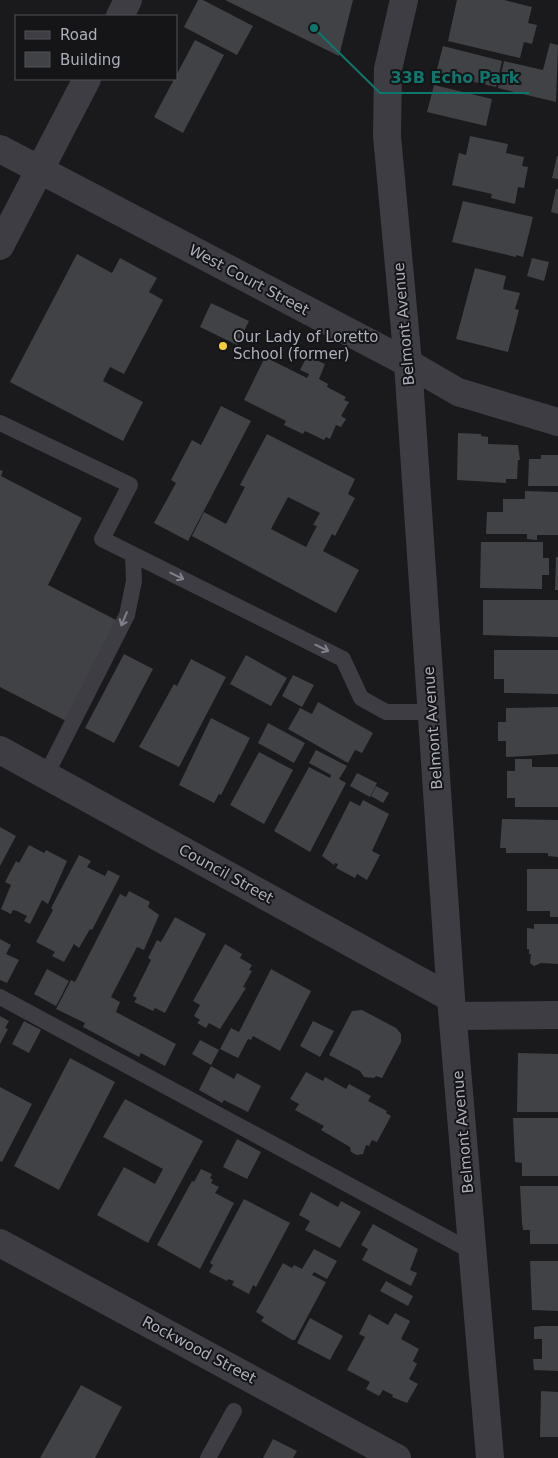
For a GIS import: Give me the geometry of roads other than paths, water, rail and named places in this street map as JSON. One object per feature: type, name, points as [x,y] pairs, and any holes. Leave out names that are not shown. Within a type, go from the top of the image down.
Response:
[{"type":"street","points":[[120,15],[128,0]]},
{"type":"street","name":"Belmont Avenue","points":[[404,0],[388,69],[387,136],[408,363],[452,1007],[490,1458]]},
{"type":"street","points":[[0,246],[86,80]]},
{"type":"street","name":"West Court Street","points":[[0,149],[408,363],[458,392],[558,422]]},
{"type":"street","name":"Council Street","points":[[0,750],[452,1007],[558,1015]]},
{"type":"street","name":"Rockwood Street","points":[[0,1243],[397,1458]]},
{"type":"lane","points":[[0,423],[130,485],[102,539],[343,659],[361,698],[386,712],[432,712]]},
{"type":"lane","points":[[46,776],[127,615],[134,581],[133,555]]},
{"type":"lane","points":[[0,997],[473,1252]]},
{"type":"lane","points":[[208,1458],[234,1411]]},
{"type":"place","name":"33B Echo Park","points":[[314,28]]},
{"type":"place","name":"Our Lady of Loretto School (former)","points":[[223,346]]}]
